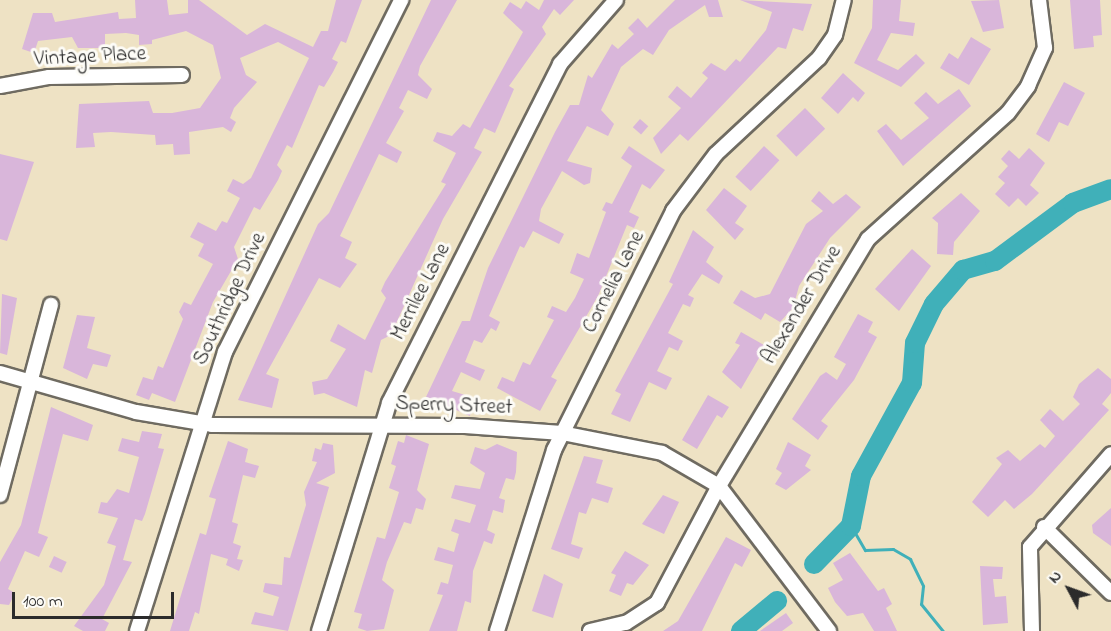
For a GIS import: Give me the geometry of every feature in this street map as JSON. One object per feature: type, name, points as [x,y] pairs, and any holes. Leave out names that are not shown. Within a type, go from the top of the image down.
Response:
[{"type":"street","name":"Southridge Drive","points":[[137,631],[200,424],[252,294],[401,0]]},
{"type":"street","name":"Merrilee Lane","points":[[319,631],[380,424],[546,89],[580,36],[616,0]]},
{"type":"street","name":"Cornelia Lane","points":[[497,631],[562,433],[685,191],[716,154],[819,58],[835,34],[844,0]]},
{"type":"street","name":"Alexander Drive","points":[[590,631],[626,623],[657,603],[719,486],[868,238],[1008,113],[1028,86],[1045,48],[1039,0]]},
{"type":"street","name":"Vintage Place","points":[[0,86],[49,77],[182,75]]},
{"type":"street","points":[[0,495],[51,305]]},
{"type":"street","name":"Sperry Street","points":[[0,373],[126,410],[200,424],[380,424],[562,433],[662,453],[719,486],[829,631]]},
{"type":"street","points":[[1032,631],[1028,556],[1044,527],[1111,454]]},
{"type":"street","points":[[1044,527],[1111,593]]},
{"type":"building","points":[[135,0],[167,0],[169,15],[188,13],[188,0],[199,0],[247,35],[265,24],[313,47],[321,31],[328,31],[336,0],[362,0],[346,43],[341,41],[332,59],[338,62],[333,72],[324,87],[319,85],[292,148],[287,145],[277,165],[282,171],[278,180],[260,210],[254,207],[234,247],[238,259],[213,302],[175,402],[152,393],[149,400],[136,395],[143,377],[153,380],[158,366],[163,368],[183,319],[179,312],[184,302],[191,305],[213,264],[198,256],[204,244],[190,237],[198,222],[216,231],[222,221],[227,223],[240,198],[227,191],[233,179],[243,184],[251,178],[309,58],[278,42],[240,58],[246,75],[257,82],[234,108],[230,118],[236,122],[231,132],[223,127],[189,132],[190,154],[174,155],[173,144],[156,145],[155,135],[111,132],[93,133],[95,147],[76,148],[79,104],[149,101],[153,113],[172,113],[200,108],[221,78],[213,45],[186,31],[152,40],[152,44],[139,45],[139,35],[126,33],[105,34],[105,48],[78,48],[72,37],[38,41],[34,53],[22,49],[33,13],[52,13],[55,22],[118,12],[119,19],[136,18]]},
{"type":"building","points":[[431,0],[457,0],[420,66],[418,75],[432,89],[427,99],[408,90],[399,108],[404,111],[386,143],[402,152],[397,163],[379,154],[340,236],[352,242],[345,258],[357,264],[340,288],[319,278],[266,374],[279,379],[272,408],[238,400],[318,224],[329,213]]},
{"type":"building","points":[[544,0],[574,0],[560,15],[554,9],[542,27],[546,34],[509,86],[514,89],[495,133],[484,128],[474,148],[482,152],[443,219],[391,335],[381,340],[372,373],[365,370],[357,407],[324,393],[314,395],[312,382],[327,379],[346,349],[330,341],[338,324],[365,340],[386,298],[381,291],[385,282],[446,184],[441,182],[456,153],[433,141],[437,132],[452,136],[463,124],[470,128],[523,32],[503,13],[510,2],[521,9],[526,1],[539,10]]},
{"type":"building","points":[[675,0],[718,0],[723,17],[709,17],[705,5],[669,30],[653,55],[643,49],[621,67],[601,110],[614,124],[608,136],[587,126],[567,161],[592,168],[590,183],[584,185],[562,171],[541,209],[539,221],[564,234],[559,244],[533,231],[524,248],[520,246],[489,316],[500,322],[496,331],[491,328],[482,343],[474,340],[465,362],[485,370],[480,381],[461,372],[452,391],[472,397],[470,416],[426,397],[462,321],[470,321],[488,268],[555,132],[570,105],[579,105],[588,75],[592,78],[612,44],[618,49],[634,34],[628,28],[638,18],[647,28]]},
{"type":"building","points":[[740,0],[812,4],[803,31],[793,28],[786,49],[778,47],[688,141],[680,134],[661,154],[653,138],[681,108],[668,97],[677,86],[691,98],[708,78],[702,73],[711,63],[725,71],[736,59],[740,62],[766,30],[772,12]]},
{"type":"building","points":[[873,0],[901,0],[899,21],[915,23],[913,36],[891,33],[877,60],[898,70],[916,54],[925,63],[901,87],[854,63],[872,28]]},
{"type":"building","points":[[999,0],[1004,28],[983,32],[971,1]]},
{"type":"building","points":[[1070,0],[1100,0],[1102,35],[1093,36],[1094,47],[1074,49]]},
{"type":"building","points":[[971,37],[991,49],[969,85],[940,68],[949,53],[958,59]]},
{"type":"building","points":[[843,73],[865,93],[858,102],[853,97],[838,114],[821,98]]},
{"type":"building","points":[[1064,82],[1085,93],[1068,126],[1059,122],[1049,142],[1036,134]]},
{"type":"building","points":[[959,89],[971,106],[903,166],[877,131],[886,124],[901,140],[929,118],[914,103],[926,92],[938,104]]},
{"type":"building","points":[[805,108],[825,129],[796,157],[776,136]]},
{"type":"building","points":[[640,119],[648,126],[641,135],[633,127]]},
{"type":"building","points":[[629,146],[665,170],[650,189],[642,184],[629,212],[639,217],[634,228],[627,225],[598,296],[551,377],[557,380],[540,411],[497,388],[502,377],[514,382],[523,362],[530,365],[554,320],[547,317],[552,306],[566,312],[575,298],[584,279],[570,273],[577,253],[589,258],[606,212],[602,210],[606,202],[612,204],[632,166],[621,158]]},
{"type":"building","points":[[764,146],[779,160],[751,191],[735,177]]},
{"type":"building","points":[[1029,148],[1045,163],[1030,185],[1039,193],[1026,206],[1018,198],[1009,207],[995,194],[1005,183],[998,177],[1008,166],[1001,159],[1009,150],[1019,159]]},
{"type":"building","points":[[0,154],[34,162],[7,241],[0,239]]},
{"type":"building","points":[[724,188],[747,206],[735,223],[744,229],[735,240],[706,210]]},
{"type":"building","points":[[819,191],[833,204],[846,194],[861,207],[830,238],[799,286],[793,308],[780,322],[765,313],[761,320],[733,303],[741,290],[755,298],[770,294],[806,224],[823,211],[811,201]]},
{"type":"building","points":[[961,193],[980,211],[954,242],[953,255],[937,254],[938,223],[932,218]]},
{"type":"building","points":[[693,230],[714,247],[706,262],[723,276],[719,284],[702,274],[688,295],[694,298],[690,307],[683,304],[668,333],[683,341],[678,351],[669,347],[657,371],[672,378],[666,390],[649,382],[630,422],[611,414],[621,394],[615,391],[673,284],[669,282]]},
{"type":"building","points":[[912,249],[931,266],[899,311],[875,289]]},
{"type":"building","points":[[2,294],[17,298],[7,355],[0,353]]},
{"type":"building","points":[[858,314],[873,322],[868,332],[877,337],[854,380],[821,421],[828,426],[818,440],[792,419],[820,376],[826,372],[837,380],[846,364],[834,357]]},
{"type":"building","points":[[77,315],[95,317],[87,348],[111,355],[107,367],[93,364],[87,379],[63,368]]},
{"type":"building","points":[[741,332],[766,346],[741,389],[722,372],[740,345],[735,343]]},
{"type":"building","points":[[1098,368],[1111,379],[1111,393],[1102,404],[1109,410],[1032,494],[1014,509],[1005,500],[988,517],[972,502],[1002,464],[996,458],[1008,450],[1020,461],[1040,444],[1045,448],[1055,436],[1040,420],[1050,409],[1063,421],[1080,404],[1073,397],[1079,384]]},
{"type":"building","points":[[708,395],[729,407],[722,418],[717,415],[697,449],[682,440]]},
{"type":"building","points":[[51,407],[93,425],[88,441],[63,434],[38,533],[48,537],[39,557],[25,551],[8,589],[15,593],[9,605],[0,604],[0,562],[21,525]]},
{"type":"building","points":[[142,431],[162,434],[158,448],[164,449],[145,514],[142,521],[135,519],[123,560],[132,562],[102,619],[109,623],[105,631],[83,631],[74,626],[104,585],[116,546],[107,543],[118,518],[98,513],[101,502],[107,503],[117,489],[129,493],[139,457],[118,451],[122,438],[139,442]]},
{"type":"building","points":[[406,435],[429,444],[417,490],[426,499],[423,510],[416,508],[411,524],[404,522],[387,562],[382,580],[394,590],[384,629],[367,631],[358,628],[362,614],[354,612],[377,537],[385,539],[399,492],[389,488],[396,466],[391,464],[398,441],[404,443]]},
{"type":"building","points":[[228,441],[248,449],[245,462],[259,466],[255,478],[243,475],[232,522],[238,524],[233,543],[241,546],[237,559],[243,560],[239,571],[226,565],[228,559],[211,554],[199,614],[195,612],[189,631],[170,631],[200,533],[206,535],[216,499],[209,497]]},
{"type":"building","points":[[788,442],[811,455],[805,466],[811,470],[786,490],[775,484],[782,473],[776,469]]},
{"type":"building","points":[[323,443],[333,445],[335,473],[316,483],[329,487],[288,631],[251,624],[255,612],[273,616],[279,597],[263,592],[265,583],[282,585],[284,557],[290,558],[306,505],[304,492],[317,462],[312,461],[315,448],[321,450]]},
{"type":"building","points":[[497,444],[517,452],[516,472],[514,480],[506,478],[499,498],[505,500],[503,513],[493,510],[487,530],[495,534],[492,544],[484,541],[473,571],[471,603],[465,601],[457,631],[429,631],[443,595],[437,594],[441,582],[448,584],[453,565],[434,560],[438,547],[454,552],[459,534],[451,531],[455,519],[470,523],[476,505],[451,498],[455,485],[480,489],[485,473],[470,463],[475,447],[485,450]]},
{"type":"building","points":[[584,456],[603,460],[596,483],[613,488],[608,503],[592,498],[586,514],[579,512],[571,544],[583,548],[579,559],[551,549]]},
{"type":"building","points":[[663,495],[679,502],[664,534],[642,524]]},
{"type":"building","points":[[1111,508],[1111,546],[1093,533],[1092,525]]},
{"type":"building","points":[[726,537],[751,550],[742,567],[735,563],[702,631],[663,631],[678,621]]},
{"type":"building","points":[[625,551],[649,565],[633,585],[627,583],[621,596],[609,591],[616,575],[611,573]]},
{"type":"building","points":[[850,553],[878,591],[884,588],[892,604],[886,608],[897,631],[874,631],[863,613],[847,616],[835,602],[828,588],[843,580],[833,563]]},
{"type":"building","points":[[54,556],[67,562],[62,573],[49,567]]},
{"type":"building","points":[[980,566],[1003,567],[1002,579],[993,579],[995,597],[1006,596],[1008,623],[983,625]]},
{"type":"building","points":[[544,574],[563,584],[553,618],[532,611]]},
{"type":"building","points":[[786,613],[793,623],[782,631],[760,631]]},
{"type":"waterway","points":[[814,564],[851,526],[861,476],[912,383],[915,343],[934,304],[963,270],[995,261],[1073,203],[1111,189]]},
{"type":"waterway","points":[[851,526],[865,550],[893,549],[910,559],[923,586],[921,604],[943,631]]},
{"type":"waterway","points":[[741,631],[777,601]]}]
